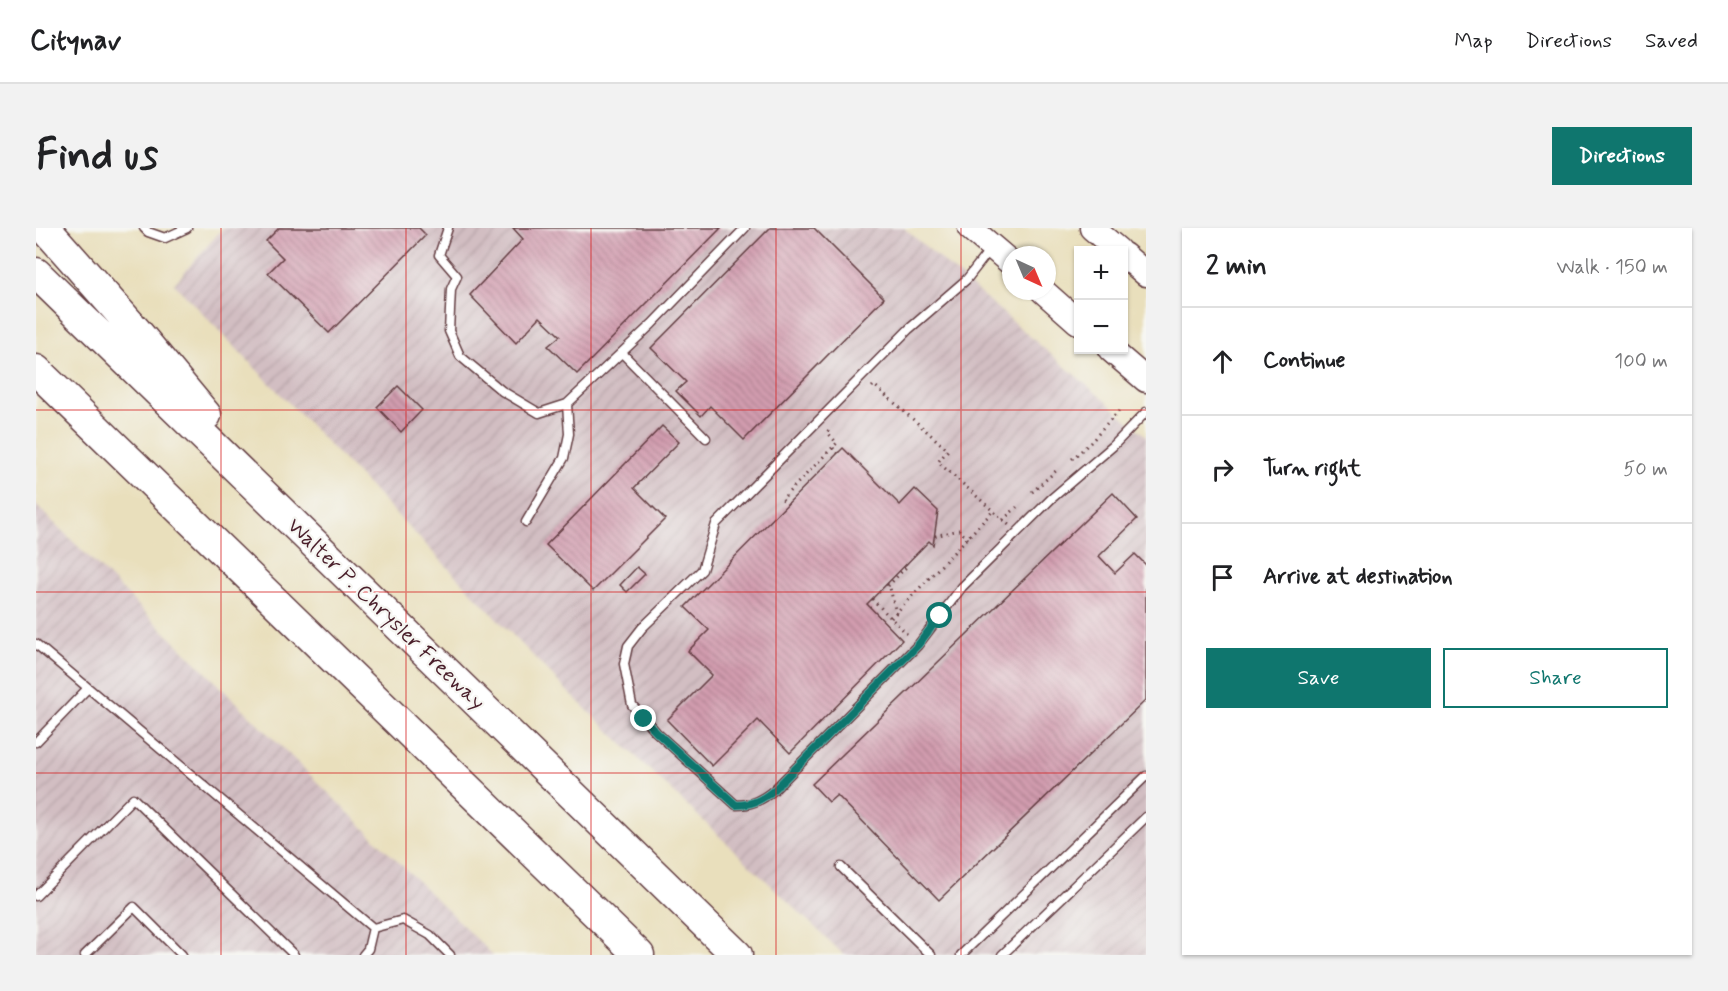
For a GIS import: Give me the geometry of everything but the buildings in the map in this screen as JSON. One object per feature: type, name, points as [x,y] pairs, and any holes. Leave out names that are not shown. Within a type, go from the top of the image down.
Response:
[{"type":"highway","points":[[45,228],[187,391],[279,507]]},
{"type":"highway","name":"Walter P. Chrysler Freeway","points":[[36,273],[737,955]]},
{"type":"highway","points":[[36,370],[639,955]]},
{"type":"main road","points":[[970,228],[1002,255]]},
{"type":"main road","points":[[1092,228],[1113,246]]},
{"type":"main road","points":[[1128,258],[1146,274]]},
{"type":"main road","points":[[1053,300],[1074,318]]},
{"type":"main road","points":[[1116,354],[1146,380]]},
{"type":"lane","points":[[144,228],[148,232],[165,238],[187,228]]},
{"type":"lane","points":[[448,228],[439,255],[457,276],[451,289],[449,331],[460,356],[502,391],[539,413],[567,404],[652,324],[745,228]]},
{"type":"lane","points":[[992,247],[967,279],[909,329],[716,525],[702,570],[642,628],[628,646],[624,664],[632,705],[656,732],[736,805],[761,801],[918,645],[962,587],[1051,499],[1113,446],[1146,412]]},
{"type":"lane","points":[[622,353],[706,438]]},
{"type":"lane","points":[[526,522],[564,458],[569,434],[567,404]]},
{"type":"lane","points":[[36,644],[373,928]]},
{"type":"lane","points":[[36,742],[88,688]]},
{"type":"lane","points":[[961,955],[1146,776]]},
{"type":"lane","points":[[36,896],[133,798],[294,955]]},
{"type":"lane","points":[[1002,955],[1146,817]]},
{"type":"lane","points":[[841,867],[931,955]]},
{"type":"lane","points":[[85,955],[134,907],[182,955]]},
{"type":"lane","points":[[373,928],[403,920],[430,935],[450,955]]},
{"type":"lane","points":[[363,955],[368,949],[373,928]]},
{"type":"path","points":[[866,393],[874,385],[948,450],[938,462],[1009,525]]},
{"type":"path","points":[[1072,459],[1119,411]]},
{"type":"path","points":[[788,504],[782,499],[837,443],[827,432],[835,424]]},
{"type":"path","points":[[833,448],[838,453]]},
{"type":"path","points":[[1032,492],[1057,470]]},
{"type":"path","points":[[1003,520],[1017,507]]},
{"type":"path","points":[[891,618],[993,511]]},
{"type":"path","points":[[935,536],[959,530],[968,539]]},
{"type":"path","points":[[896,613],[887,585],[907,564]]},
{"type":"path","points":[[872,599],[910,636]]},
{"type":"shaded area","points":[[223,228],[904,228],[1146,436],[1146,955],[844,955],[564,688],[174,284]]},
{"type":"shaded area","points":[[36,505],[493,955],[36,955]]},
{"type":"route","points":[[644,719],[736,805],[761,801],[918,645],[940,616]]}]
